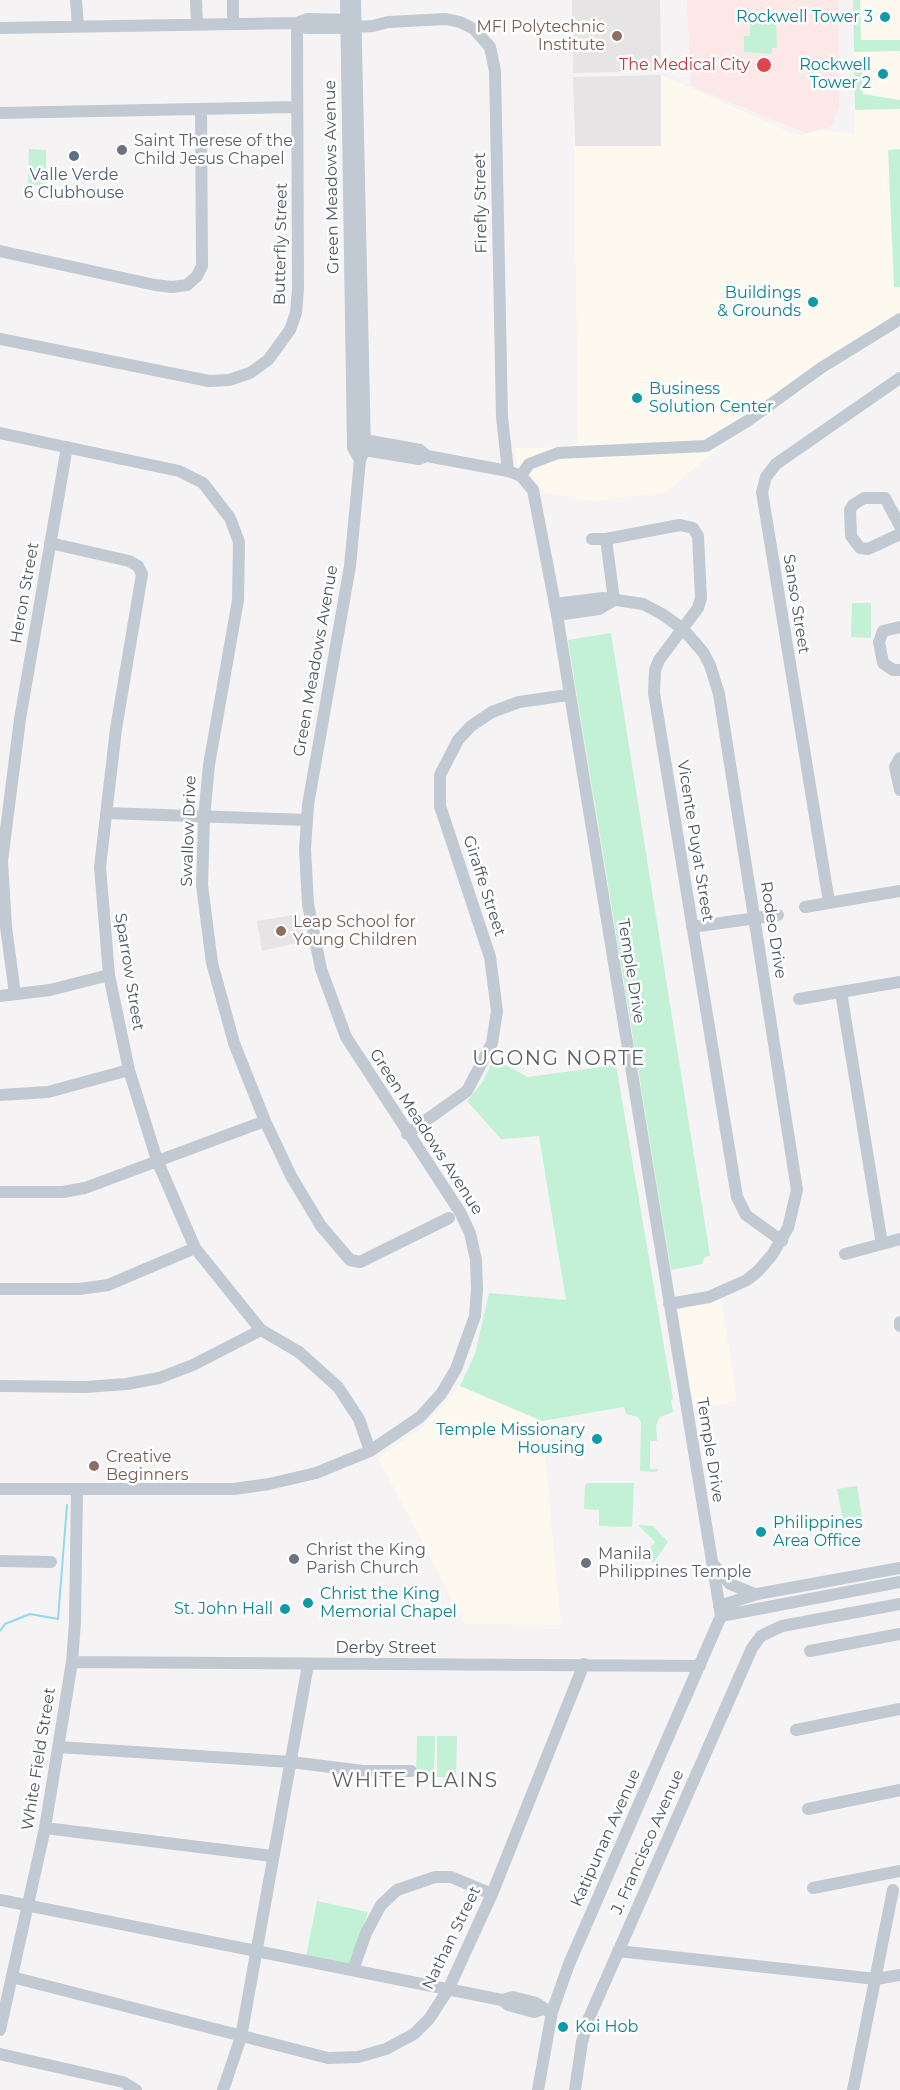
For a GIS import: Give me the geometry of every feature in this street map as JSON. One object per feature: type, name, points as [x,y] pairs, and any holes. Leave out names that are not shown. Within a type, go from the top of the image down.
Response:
[{"type":"street","points":[[76,0],[78,26]]},
{"type":"street","points":[[196,0],[196,24]]},
{"type":"street","points":[[233,0],[233,23]]},
{"type":"street","name":"Green Meadows Avenue","points":[[346,0],[351,24]]},
{"type":"street","name":"Green Meadows Avenue","points":[[0,1489],[234,1489],[316,1473],[370,1451],[406,1430],[441,1394],[464,1351],[475,1316],[476,1260],[470,1233],[460,1212],[407,1134],[346,1037],[321,969],[308,904],[306,823],[350,566],[361,449],[351,90],[351,24],[355,0]]},
{"type":"street","name":"Firefly Street","points":[[0,28],[233,23],[297,23],[306,28],[446,19],[460,22],[486,40],[493,57],[502,417],[508,471]]},
{"type":"street","name":"Butterfly Street","points":[[0,339],[209,381],[229,380],[250,373],[268,360],[290,330],[297,301],[299,191],[297,23]]},
{"type":"street","points":[[0,113],[297,107]]},
{"type":"street","points":[[0,251],[155,285],[187,285],[197,276],[202,266],[201,110]]},
{"type":"street","points":[[361,449],[420,450],[427,456],[508,471],[521,476],[529,464],[558,453],[706,446],[895,321]]},
{"type":"street","name":"Sanso Street","points":[[829,902],[762,492],[766,477],[776,464],[900,378]]},
{"type":"street","name":"Swallow Drive","points":[[0,433],[179,471],[203,483],[231,518],[239,542],[238,600],[209,765],[204,818],[202,885],[212,963],[234,1043],[265,1121],[291,1176],[321,1226],[353,1262],[449,1218]]},
{"type":"street","name":"Heron Street","points":[[15,994],[6,927],[2,861],[4,812],[67,447]]},
{"type":"street","name":"Temple Drive","points":[[521,476],[533,490],[556,609],[568,695],[720,1611]]},
{"type":"street","points":[[900,526],[885,498],[864,498],[853,505],[850,510],[851,536],[860,548],[868,549],[900,534]]},
{"type":"street","name":"Vicente Puyat Street","points":[[592,539],[606,539],[680,525],[693,528],[698,536],[701,598],[698,609],[659,660],[653,681],[737,1197],[746,1215],[782,1241]]},
{"type":"street","points":[[606,539],[614,600]]},
{"type":"street","name":"Sparrow Street","points":[[51,543],[129,561],[138,566],[142,574],[116,729],[100,867],[109,975],[129,1070],[157,1160],[195,1248],[261,1330],[298,1352],[338,1387],[345,1401],[349,1419],[364,1436],[370,1451]]},
{"type":"street","name":"Rodeo Drive","points":[[556,609],[599,609],[614,600],[643,604],[683,628],[703,652],[715,680],[797,1177],[795,1208],[782,1241],[752,1276],[722,1292],[668,1300]]},
{"type":"street","points":[[900,627],[883,632],[879,642],[883,663],[894,670],[900,669]]},
{"type":"street","name":"Giraffe Street","points":[[407,1134],[467,1091],[492,1043],[497,1011],[490,957],[440,806],[440,775],[458,740],[471,726],[492,712],[519,702],[568,695]]},
{"type":"street","points":[[900,758],[895,767],[900,790]]},
{"type":"street","points":[[106,813],[306,823]]},
{"type":"street","points":[[805,907],[900,891]]},
{"type":"street","points":[[692,927],[778,915]]},
{"type":"street","points":[[0,996],[50,990],[109,975]]},
{"type":"street","points":[[799,999],[900,982]]},
{"type":"street","points":[[841,992],[882,1244]]},
{"type":"street","points":[[0,1095],[48,1092],[129,1070]]},
{"type":"street","points":[[0,1192],[63,1192],[86,1188],[265,1121]]},
{"type":"street","points":[[845,1254],[900,1239]]},
{"type":"street","points":[[0,1289],[79,1289],[108,1285],[195,1248]]},
{"type":"street","points":[[0,1386],[85,1387],[127,1384],[159,1378],[193,1365],[261,1330]]},
{"type":"street","name":"White Field Street","points":[[0,2030],[45,1828],[72,1662],[75,1622],[76,1489]]},
{"type":"street","points":[[710,1556],[716,1569],[729,1584],[757,1594]]},
{"type":"street","points":[[0,1562],[51,1562]]},
{"type":"street","points":[[720,1611],[757,1594],[900,1568]]},
{"type":"street","points":[[720,1611],[900,1582]]},
{"type":"street","name":"J. Francisco Avenue","points":[[575,2090],[582,2042],[589,2018],[752,1648],[761,1636],[782,1626],[900,1604]]},
{"type":"street","name":"Katipunan Avenue","points":[[538,2090],[547,2010],[700,1666],[720,1611]]},
{"type":"street","points":[[810,1651],[900,1634]]},
{"type":"street","name":"Derby Street","points":[[72,1662],[700,1666]]},
{"type":"street","name":"Nathan Street","points":[[12,1977],[328,2058],[358,2057],[386,2049],[414,2034],[429,2019],[448,1990],[492,1894],[584,1664]]},
{"type":"street","points":[[223,2090],[242,2037],[255,1951],[308,1665]]},
{"type":"street","points":[[796,1730],[900,1709]]},
{"type":"street","points":[[58,1747],[291,1762],[363,1772],[411,1772]]},
{"type":"street","points":[[808,1809],[900,1790]]},
{"type":"street","points":[[45,1828],[272,1856]]},
{"type":"street","points":[[813,1888],[900,1871]]},
{"type":"street","points":[[353,1970],[366,1933],[381,1905],[397,1890],[435,1877],[451,1877],[492,1894]]},
{"type":"street","points":[[853,2090],[893,1890]]},
{"type":"street","points":[[0,1900],[448,1990],[502,2000],[513,1997],[536,2003],[547,2010]]},
{"type":"street","points":[[618,1951],[876,1979],[900,1975]]},
{"type":"street","points":[[0,2054],[123,2082],[136,2090]]},
{"type":"shaded area","name":"MFI Polytechnic Institute","points":[[572,0],[660,0],[661,71],[573,73]]},
{"type":"shaded area","name":"The Medical City","points":[[687,0],[838,0],[839,107],[831,127],[806,133],[691,86]]},
{"type":"shaded area","points":[[853,0],[900,0],[900,323],[712,453],[666,492],[592,501],[544,492],[531,476],[517,466],[516,448],[565,447],[578,442],[573,77],[661,75],[801,135],[815,130],[855,134]]},
{"type":"shaded area","points":[[661,75],[661,146],[575,146],[573,77]]},
{"type":"shaded area","name":"Leap School for Young Children","points":[[299,914],[305,941],[262,951],[257,921]]},
{"type":"shaded area","points":[[721,1297],[737,1401],[694,1409],[678,1312],[688,1303]]},
{"type":"shaded area","points":[[460,1386],[542,1421],[561,1625],[465,1624],[378,1458],[423,1427]]},
{"type":"green space","points":[[853,0],[860,0],[861,40],[900,40],[900,51],[854,52]]},
{"type":"green space","points":[[776,23],[777,48],[772,48],[772,54],[744,52],[744,36],[750,36],[750,24]]},
{"type":"green space","points":[[854,65],[862,65],[863,94],[900,100],[900,109],[855,110]]},
{"type":"green space","points":[[29,149],[46,150],[46,185],[28,185]]},
{"type":"green space","points":[[900,149],[900,287],[894,287],[888,150]]},
{"type":"green space","points":[[852,603],[871,603],[871,638],[851,637]]},
{"type":"green space","points":[[611,633],[710,1256],[705,1257],[702,1264],[671,1270],[568,640]]},
{"type":"green space","points":[[494,1059],[528,1077],[616,1065],[673,1399],[671,1400],[673,1412],[660,1417],[656,1425],[657,1441],[650,1441],[650,1469],[659,1469],[656,1472],[640,1471],[641,1422],[638,1417],[626,1414],[624,1407],[542,1421],[460,1386],[475,1354],[489,1293],[566,1300],[539,1136],[501,1139],[467,1101],[482,1083]]},
{"type":"green space","points":[[588,1483],[634,1483],[632,1527],[599,1526],[599,1510],[584,1509],[585,1485]]},
{"type":"green space","points":[[857,1486],[862,1517],[843,1520],[837,1489]]},
{"type":"green space","points":[[638,1525],[653,1526],[668,1542],[654,1562],[638,1561],[655,1542]]},
{"type":"green space","points":[[417,1736],[435,1736],[434,1777],[416,1776]]},
{"type":"green space","points":[[437,1736],[457,1736],[456,1777],[437,1777]]},
{"type":"green space","points":[[317,1901],[368,1912],[350,1966],[306,1957]]},
{"type":"waterway","points":[[0,1631],[5,1624],[30,1614],[58,1619],[67,1505]]},
{"type":"place","name":"Rockwell Tower 3","points":[[885,17]]},
{"type":"place","name":"MFI Polytechnic Institute","points":[[617,36]]},
{"type":"place","name":"The Medical City","points":[[764,65]]},
{"type":"place","name":"Rockwell Tower 2","points":[[883,74]]},
{"type":"place","name":"Saint Therese of the Child Jesus Chapel","points":[[122,150]]},
{"type":"place","name":"Valle Verde 6 Clubhouse","points":[[74,156]]},
{"type":"place","name":"Buildings & Grounds","points":[[813,302]]},
{"type":"place","name":"Business Solution Center","points":[[637,398]]},
{"type":"place","name":"Leap School for Young Children","points":[[281,931]]},
{"type":"place","name":"Temple Missionary Housing","points":[[597,1439]]},
{"type":"place","name":"Creative Beginners","points":[[94,1466]]},
{"type":"place","name":"Philippines Area Office","points":[[761,1532]]},
{"type":"place","name":"Christ the King Parish Church","points":[[294,1559]]},
{"type":"place","name":"Manila Philippines Temple","points":[[586,1563]]},
{"type":"place","name":"Christ the King Memorial Chapel","points":[[308,1603]]},
{"type":"place","name":"St. John Hall","points":[[285,1609]]},
{"type":"place","name":"Koi Hob","points":[[563,2027]]},
{"type":"district","name":"UGONG NORTE","points":[[559,1059]]},
{"type":"district","name":"WHITE PLAINS","points":[[415,1781]]}]
